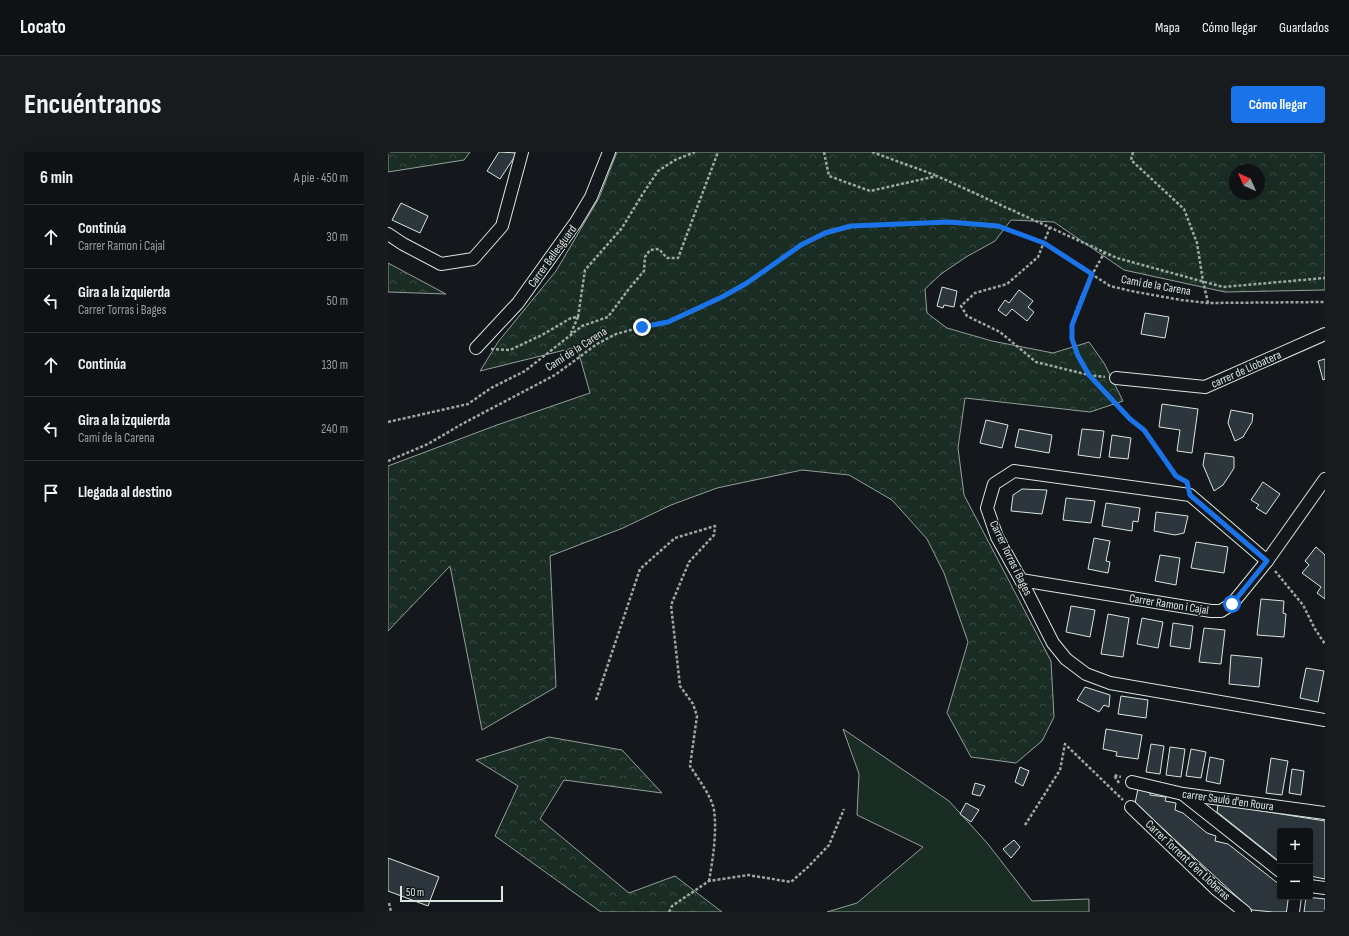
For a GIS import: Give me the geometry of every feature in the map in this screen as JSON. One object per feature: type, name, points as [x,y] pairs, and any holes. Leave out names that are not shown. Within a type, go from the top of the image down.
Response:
[{"type":"street","points":[[388,234],[402,244],[441,264],[473,259],[502,226],[522,152]]},
{"type":"street","name":"Carrer Bellesguard","points":[[476,348],[518,303],[576,222],[591,197],[609,152]]},
{"type":"street","name":"carrer de Llobatera","points":[[1116,378],[1205,387],[1325,334]]},
{"type":"street","name":"Carrer Torras i Bages","points":[[1190,495],[1014,471],[994,484],[987,508],[997,537],[1053,643],[1066,658],[1086,674],[1110,683],[1325,720]]},
{"type":"street","name":"Carrer Ramon i Cajal","points":[[1021,580],[1203,610],[1221,611],[1232,604],[1267,561],[1325,479]]},
{"type":"street","points":[[1190,495],[1267,561]]},
{"type":"street","name":"carrer Sauló d'en Roura","points":[[1132,782],[1183,794],[1325,813]]},
{"type":"street","points":[[1183,794],[1277,869]]},
{"type":"street","name":"Carrer Torrent d'en Lloberas","points":[[1131,807],[1216,889],[1246,912]]},
{"type":"street","points":[[1313,886],[1325,888]]},
{"type":"street","points":[[1293,912],[1295,900]]},
{"type":"path","points":[[571,334],[578,317],[585,270],[622,228],[658,171],[675,160],[695,152]]},
{"type":"path","points":[[388,422],[468,404],[491,388],[525,372],[582,326],[608,317],[644,271],[645,257],[650,250],[659,249],[667,258],[678,258],[718,152]]},
{"type":"path","points":[[824,152],[830,176],[870,191],[937,176]]},
{"type":"path","points":[[872,152],[937,176],[1118,258],[1223,287],[1325,278]]},
{"type":"path","points":[[1133,152],[1132,160],[1184,209],[1197,243],[1208,303]]},
{"type":"path","name":"Camí de la Carena","points":[[388,461],[428,444],[462,424],[555,375],[597,344],[616,334],[668,322],[722,297],[747,283],[801,245],[825,233],[851,226],[949,222],[998,226],[1044,243],[1110,286],[1131,292],[1208,303],[1325,302]]},
{"type":"path","points":[[1050,227],[1038,257],[1007,284],[975,293],[961,306],[967,316],[1000,332],[1036,362],[1089,375]]},
{"type":"path","points":[[1105,252],[1092,274],[1072,325],[1072,339],[1078,356],[1089,375],[1130,419],[1144,430],[1176,476],[1187,482],[1190,495]]},
{"type":"path","points":[[476,348],[510,350],[542,335],[571,318],[578,317]]},
{"type":"path","points":[[596,700],[640,569],[675,538],[715,526],[714,536],[689,562],[671,605],[680,686],[693,704],[697,716],[690,766],[703,785],[714,809],[714,849],[709,881]]},
{"type":"path","points":[[1267,561],[1303,605],[1315,629],[1325,644]]},
{"type":"path","points":[[1025,825],[1060,770],[1065,744],[1131,807]]},
{"type":"path","points":[[669,912],[672,906],[709,881],[748,875],[791,882],[829,845],[844,809]]},
{"type":"path","points":[[389,903],[391,912]]},
{"type":"green space","points":[[388,152],[470,152],[464,160],[388,172]]},
{"type":"green space","points":[[617,152],[1325,152],[1325,290],[1225,292],[1124,270],[1054,222],[1011,220],[995,241],[966,257],[941,274],[925,289],[927,313],[947,328],[992,341],[1053,353],[1089,342],[1104,363],[1123,401],[1090,412],[965,398],[958,448],[964,495],[1051,661],[1054,717],[1042,741],[1016,763],[971,757],[947,713],[968,642],[944,573],[927,539],[892,500],[849,475],[802,470],[717,488],[671,505],[623,528],[550,556],[556,687],[482,730],[450,566],[388,631],[388,466],[497,425],[590,393],[577,347],[480,371],[498,342],[556,271],[599,198]]},
{"type":"green space","points":[[388,263],[446,294],[388,292]]},
{"type":"green space","points":[[843,729],[949,801],[988,844],[1032,901],[1089,899],[1089,912],[827,912],[857,903],[923,847],[857,815],[859,774]]},
{"type":"green space","points":[[549,737],[622,750],[662,793],[564,780],[540,819],[629,893],[675,876],[722,912],[601,912],[495,836],[518,786],[476,760]]},
{"type":"building","points":[[499,152],[517,153],[500,179],[487,171]]},
{"type":"building","points":[[401,203],[428,216],[420,233],[392,220]]},
{"type":"building","points":[[942,287],[957,291],[954,307],[944,305],[943,308],[937,306]]},
{"type":"building","points":[[1019,290],[1033,301],[1028,307],[1034,312],[1027,321],[1012,309],[1006,316],[998,310],[1005,300],[1009,303]]},
{"type":"building","points":[[1145,313],[1169,317],[1165,338],[1141,334]]},
{"type":"building","points":[[1325,359],[1325,379],[1323,380],[1318,361]]},
{"type":"building","points":[[1162,404],[1198,409],[1192,453],[1177,451],[1180,430],[1159,427]]},
{"type":"building","points":[[1231,410],[1253,414],[1252,422],[1243,437],[1235,441],[1228,423]]},
{"type":"building","points":[[986,420],[1008,425],[1002,448],[980,443]]},
{"type":"building","points":[[1019,429],[1052,435],[1049,453],[1015,447]]},
{"type":"building","points":[[1082,429],[1104,431],[1100,458],[1078,455]]},
{"type":"building","points":[[1112,435],[1131,438],[1128,459],[1109,457]]},
{"type":"building","points":[[1205,453],[1234,457],[1234,468],[1223,485],[1214,491],[1203,465]]},
{"type":"building","points":[[1263,482],[1280,494],[1266,514],[1256,508],[1259,505],[1251,500]]},
{"type":"building","points":[[1022,489],[1047,490],[1042,514],[1011,511],[1013,495]]},
{"type":"building","points":[[1066,498],[1095,501],[1091,523],[1063,520]]},
{"type":"building","points":[[1106,503],[1140,508],[1138,522],[1133,521],[1132,531],[1102,526]]},
{"type":"building","points":[[1156,512],[1188,516],[1184,533],[1175,535],[1154,531]]},
{"type":"building","points":[[1094,538],[1110,541],[1106,561],[1110,562],[1108,573],[1088,569]]},
{"type":"building","points":[[1196,542],[1228,547],[1224,573],[1191,568]]},
{"type":"building","points":[[1316,547],[1325,555],[1325,599],[1317,593],[1321,587],[1302,573],[1309,565],[1305,561]]},
{"type":"building","points":[[1160,555],[1180,558],[1176,585],[1155,581]]},
{"type":"building","points":[[1261,599],[1284,601],[1283,613],[1286,614],[1284,637],[1257,635]]},
{"type":"building","points":[[1071,606],[1095,610],[1090,637],[1066,632]]},
{"type":"building","points":[[1108,614],[1129,618],[1123,657],[1101,654]]},
{"type":"building","points":[[1142,618],[1163,622],[1158,648],[1137,644]]},
{"type":"building","points":[[1173,623],[1193,626],[1190,649],[1170,646]]},
{"type":"building","points":[[1204,628],[1225,630],[1221,664],[1199,662]]},
{"type":"building","points":[[1231,655],[1262,658],[1259,687],[1229,684]]},
{"type":"building","points":[[1306,668],[1324,671],[1318,702],[1300,698]]},
{"type":"building","points":[[1085,687],[1110,695],[1109,707],[1104,705],[1099,712],[1077,700]]},
{"type":"building","points":[[1121,696],[1148,700],[1146,718],[1118,714]]},
{"type":"building","points":[[1106,729],[1142,735],[1138,759],[1116,756],[1117,752],[1103,749]]},
{"type":"building","points":[[1151,744],[1164,746],[1160,774],[1146,772]]},
{"type":"building","points":[[1170,747],[1185,749],[1181,777],[1166,775]]},
{"type":"building","points":[[1191,749],[1206,752],[1201,778],[1186,776]]},
{"type":"building","points":[[1210,757],[1224,760],[1220,784],[1206,781]]},
{"type":"building","points":[[1271,758],[1288,761],[1282,795],[1266,793]]},
{"type":"building","points":[[1020,767],[1029,771],[1023,786],[1015,782]]},
{"type":"building","points":[[1292,769],[1304,771],[1301,795],[1289,793]]},
{"type":"building","points":[[975,783],[985,786],[980,796],[972,794]]},
{"type":"building","points":[[1138,789],[1151,789],[1150,795],[1166,797],[1165,801],[1176,803],[1175,810],[1183,813],[1207,833],[1216,836],[1215,841],[1228,844],[1277,883],[1277,900],[1289,900],[1288,912],[1252,910],[1135,803]]},
{"type":"building","points":[[966,803],[979,810],[971,822],[960,814]]},
{"type":"building","points":[[1218,804],[1325,821],[1325,879],[1313,877],[1313,828],[1277,828],[1277,860],[1217,812]]},
{"type":"building","points":[[1014,840],[1020,847],[1011,858],[1003,849]]},
{"type":"building","points":[[388,858],[439,877],[428,906],[388,891]]},
{"type":"building","points":[[1313,898],[1325,899],[1325,912],[1304,912],[1306,900],[1313,900]]},
{"type":"route","points":[[642,327],[668,322],[690,313],[747,283],[801,245],[825,233],[851,226],[949,222],[998,226],[1044,243],[1092,274],[1072,325],[1072,339],[1078,356],[1089,375],[1130,419],[1144,430],[1176,476],[1187,482],[1190,495],[1267,561],[1232,604]]}]
